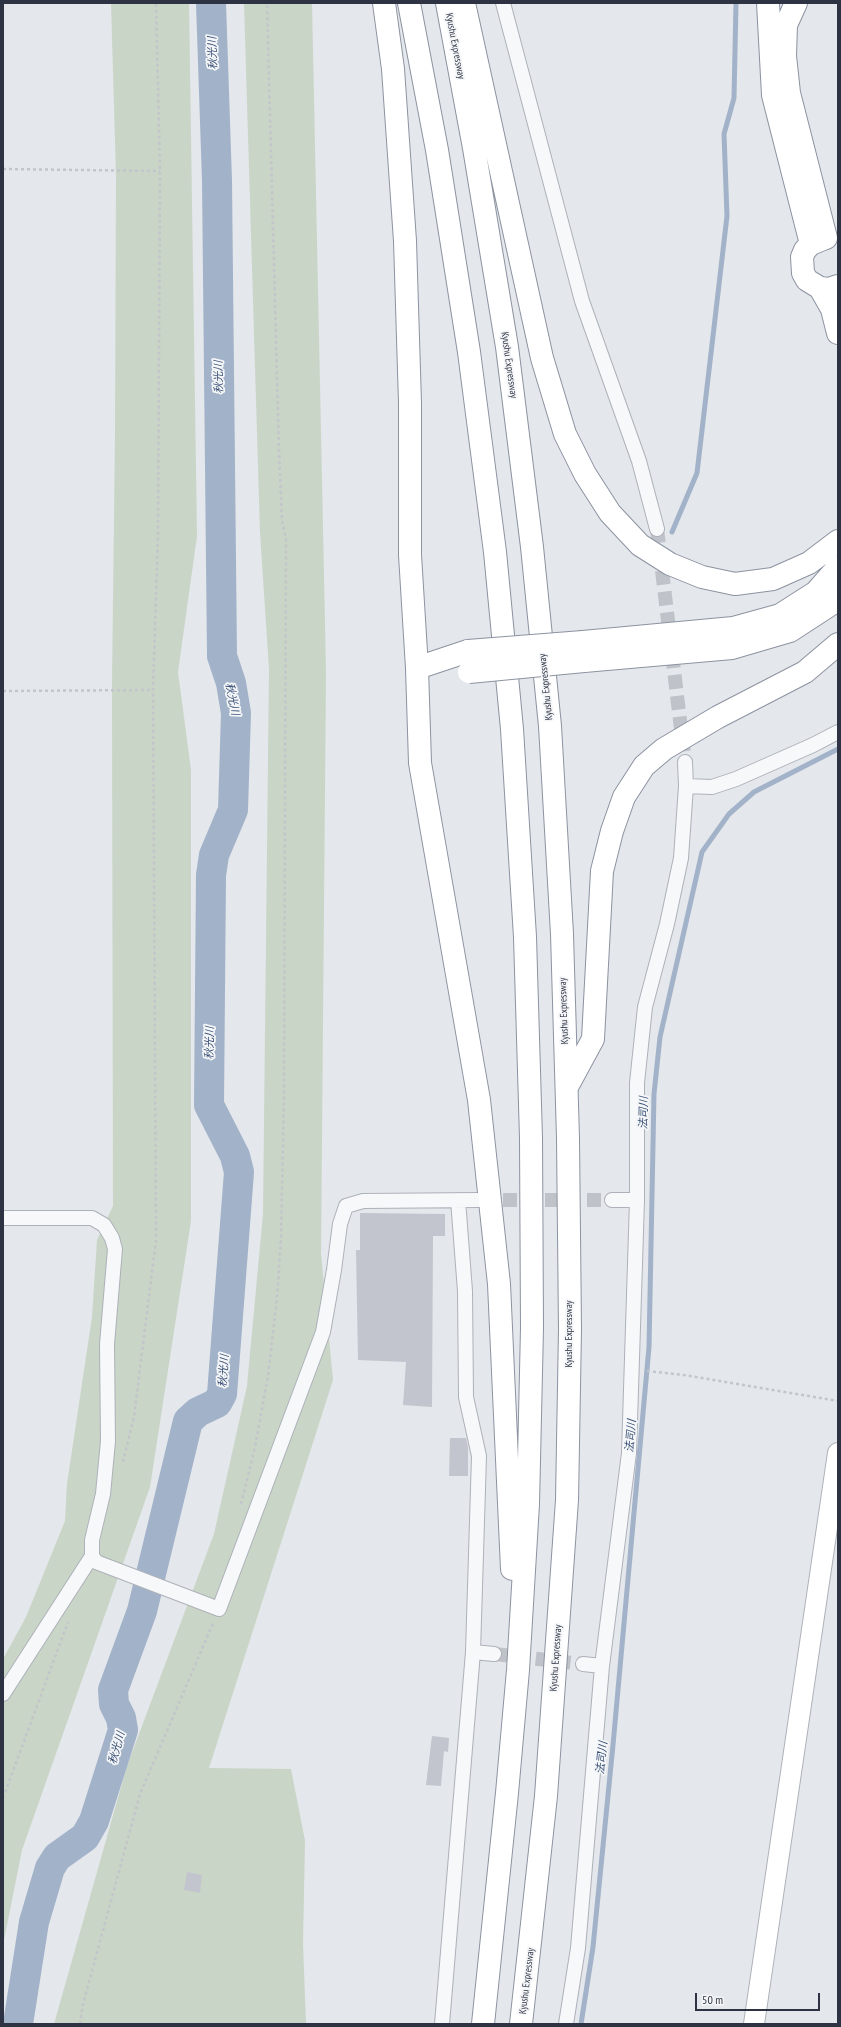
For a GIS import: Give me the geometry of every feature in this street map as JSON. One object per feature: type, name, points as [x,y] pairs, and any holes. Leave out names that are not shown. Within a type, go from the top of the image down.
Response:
[{"type":"highway","points":[[384,3],[393,69],[405,241],[410,402],[410,555],[417,668],[420,763],[479,1100],[499,1284],[518,1670]]},
{"type":"highway","points":[[409,3],[437,150],[469,352],[495,552],[512,729],[525,937],[531,1138],[532,1328],[529,1489],[518,1670],[507,1801],[483,2024]]},
{"type":"highway","name":"Kyushu Expressway","points":[[447,3],[474,148],[507,348],[532,547],[550,734],[562,934],[570,1329],[567,1500],[546,1796],[521,2024]]},
{"type":"highway","points":[[464,3],[542,358],[565,434],[585,474],[610,513],[640,545],[670,564],[702,577],[734,584],[773,579],[809,562],[838,541]]},
{"type":"highway","points":[[774,3],[768,14],[773,94],[825,241]]},
{"type":"highway","points":[[796,3],[786,25],[785,56],[789,93],[825,241]]},
{"type":"highway","points":[[825,241],[802,257],[803,273],[807,280],[829,287],[832,309],[838,333]]},
{"type":"highway","points":[[583,652],[733,628],[780,615],[816,592],[838,567]]},
{"type":"highway","points":[[417,668],[469,661],[583,652],[732,648],[790,631],[832,604],[838,596]]},
{"type":"highway","points":[[566,1089],[593,1039],[602,870],[612,831],[624,798],[644,766],[664,749],[718,717],[805,672],[838,644]]},
{"type":"street","points":[[503,3],[582,301],[639,461],[657,529]]},
{"type":"street","points":[[686,786],[712,787],[736,779],[813,745],[838,732]]},
{"type":"street","points":[[566,2024],[578,1948],[602,1666],[629,1453],[637,1200],[636,1083],[645,1007],[667,924],[681,858],[686,786],[685,762]]},
{"type":"street","points":[[442,2024],[473,1652],[479,1456],[466,1397],[465,1292],[458,1200]]},
{"type":"street","points":[[92,1556],[96,1562],[213,1606],[250,1525],[323,1332],[334,1270],[340,1224],[346,1206],[362,1201],[480,1200]]},
{"type":"street","points":[[612,1200],[637,1200]]},
{"type":"street","points":[[3,1218],[92,1218],[104,1225],[112,1238],[115,1249],[107,1344],[108,1441],[103,1494],[92,1540],[92,1556],[3,1694]]},
{"type":"street","points":[[754,2024],[838,1453]]},
{"type":"street","points":[[473,1652],[494,1654]]},
{"type":"street","points":[[583,1664],[602,1666]]},
{"type":"path","points":[[122,1463],[134,1417],[156,1240],[153,690],[158,534],[160,171],[156,3]]},
{"type":"path","points":[[250,1525],[241,1512],[241,1501],[255,1447],[268,1376],[277,1297],[281,1238],[284,1096],[286,538],[282,521],[279,452],[267,3]]},
{"type":"path","points":[[3,169],[160,171]]},
{"type":"path","points":[[3,691],[153,690]]},
{"type":"path","points":[[631,1370],[684,1375],[838,1401]]},
{"type":"path","points":[[80,2024],[89,1982],[140,1794],[213,1606]]},
{"type":"path","points":[[3,1798],[69,1620]]},
{"type":"green space","points":[[111,3],[189,3],[197,536],[178,672],[191,770],[191,1221],[150,1487],[22,1850],[3,1945],[3,1659],[26,1617],[65,1521],[67,1484],[92,1317],[97,1240],[113,1206],[112,684],[116,175]]},
{"type":"green space","points":[[244,3],[312,3],[326,672],[321,1254],[333,1380],[209,1768],[291,1769],[305,1841],[303,1943],[306,2024],[54,2024],[127,1766],[214,1534],[247,1386],[263,1214],[269,669],[260,532]]},
{"type":"building","points":[[360,1213],[445,1214],[445,1236],[433,1236],[432,1407],[403,1405],[406,1362],[358,1360],[356,1250],[360,1250]]},
{"type":"building","points":[[450,1438],[466,1438],[468,1447],[468,1476],[449,1476]]},
{"type":"building","points":[[432,1736],[449,1738],[448,1752],[444,1751],[441,1786],[426,1785]]},
{"type":"building","points":[[187,1872],[202,1875],[200,1893],[184,1890]]},
{"type":"waterway","name":"秋光川","points":[[18,2024],[34,1922],[50,1868],[57,1857],[85,1837],[94,1821],[123,1730],[121,1718],[114,1704],[113,1690],[142,1611],[188,1421],[198,1412],[217,1403],[222,1394],[239,1172],[235,1156],[209,1105],[211,875],[214,855],[233,810],[236,713],[231,683],[222,656],[217,181],[211,3]]},
{"type":"waterway","points":[[672,532],[697,473],[727,216],[724,134],[734,98],[736,3]]},
{"type":"waterway","name":"法司川","points":[[581,2024],[593,1947],[649,1347],[654,1094],[660,1037],[702,852],[729,814],[754,792],[838,749]]},
{"type":"tunnel","points":[[657,529],[685,762]]},
{"type":"tunnel","points":[[482,1200],[612,1200]]},
{"type":"tunnel","points":[[494,1654],[583,1664]]}]
